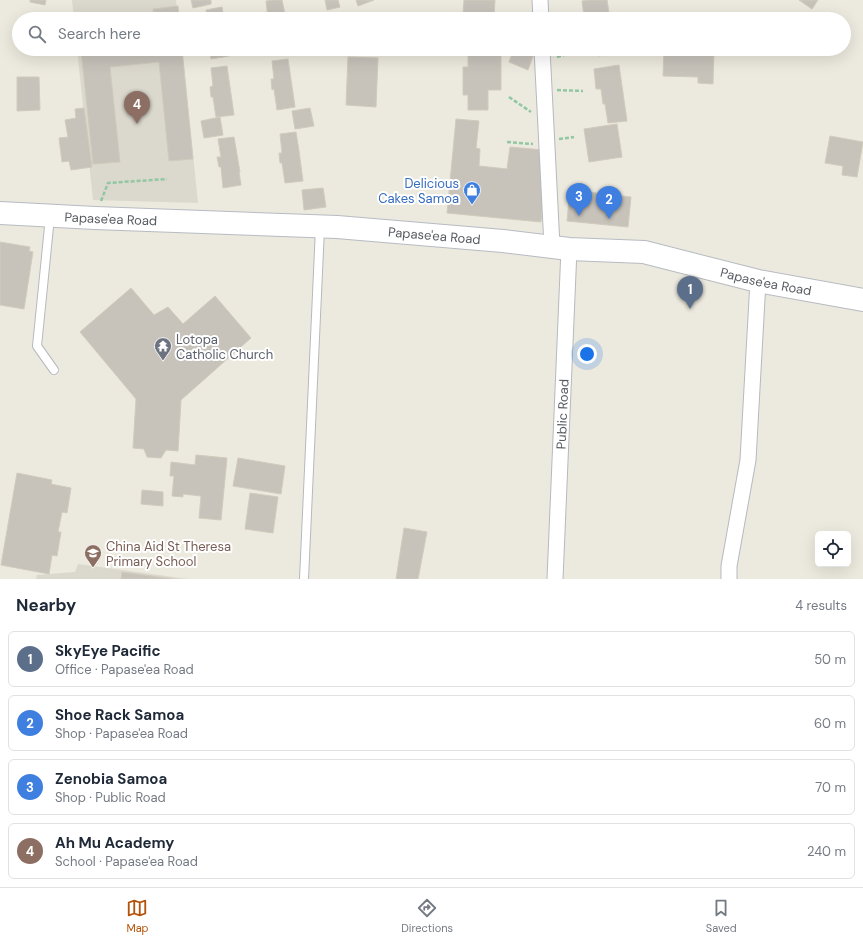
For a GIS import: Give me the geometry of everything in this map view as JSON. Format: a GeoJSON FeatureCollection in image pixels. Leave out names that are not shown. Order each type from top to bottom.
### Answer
{"type":"FeatureCollection","features":[{"type":"Feature","properties":{"kind":"main road","name":"Papase'ea Road"},"geometry":{"type":"LineString","coordinates":[[0,213],[320,226],[560,248],[644,252],[758,281],[863,300]]}},
{"type":"Feature","properties":{"kind":"street"},"geometry":{"type":"LineString","coordinates":[[540,0],[541,12]]}},
{"type":"Feature","properties":{"kind":"street","name":"Public Road"},"geometry":{"type":"LineString","coordinates":[[543,56],[547,144],[560,248],[556,579]]}},
{"type":"Feature","properties":{"kind":"street"},"geometry":{"type":"LineString","coordinates":[[729,579],[729,566],[748,460],[758,281]]}},
{"type":"Feature","properties":{"kind":"lane"},"geometry":{"type":"LineString","coordinates":[[51,216],[37,346],[54,370]]}},
{"type":"Feature","properties":{"kind":"lane"},"geometry":{"type":"LineString","coordinates":[[304,579],[320,226]]}},
{"type":"Feature","properties":{"kind":"path"},"geometry":{"type":"LineString","coordinates":[[544,90],[583,91]]}},
{"type":"Feature","properties":{"kind":"path"},"geometry":{"type":"LineString","coordinates":[[509,97],[546,122]]}},
{"type":"Feature","properties":{"kind":"path"},"geometry":{"type":"LineString","coordinates":[[507,142],[547,144]]}},
{"type":"Feature","properties":{"kind":"path"},"geometry":{"type":"LineString","coordinates":[[95,218],[108,183],[167,179]]}},
{"type":"Feature","properties":{"kind":"shaded area"},"geometry":{"type":"Polygon","coordinates":[[[72,0],[176,0],[177,12],[73,12],[72,0]]]}},
{"type":"Feature","properties":{"kind":"shaded area"},"geometry":{"type":"Polygon","coordinates":[[[78,56],[183,56],[198,203],[93,200],[78,56]]]}},
{"type":"Feature","properties":{"kind":"shaded area","name":"China Aid St Theresa Primary School"},"geometry":{"type":"Polygon","coordinates":[[[78,564],[188,579],[36,579],[37,575],[75,572],[78,564]]]}},
{"type":"Feature","properties":{"kind":"building"},"geometry":{"type":"Polygon","coordinates":[[[30,0],[46,0],[45,5],[30,2],[30,0]]]}},
{"type":"Feature","properties":{"kind":"building"},"geometry":{"type":"Polygon","coordinates":[[[191,0],[211,0],[211,4],[193,8],[191,0]]]}},
{"type":"Feature","properties":{"kind":"building"},"geometry":{"type":"Polygon","coordinates":[[[282,0],[285,12],[267,12],[266,1],[282,0]]]}},
{"type":"Feature","properties":{"kind":"building"},"geometry":{"type":"Polygon","coordinates":[[[325,0],[338,0],[340,7],[327,10],[325,0]]]}},
{"type":"Feature","properties":{"kind":"building"},"geometry":{"type":"Polygon","coordinates":[[[356,0],[374,0],[358,6],[356,0]]]}},
{"type":"Feature","properties":{"kind":"building"},"geometry":{"type":"Polygon","coordinates":[[[464,0],[495,0],[494,12],[463,12],[464,0]]]}},
{"type":"Feature","properties":{"kind":"building"},"geometry":{"type":"Polygon","coordinates":[[[607,0],[609,12],[583,12],[582,1],[607,0]]]}},
{"type":"Feature","properties":{"kind":"building"},"geometry":{"type":"Polygon","coordinates":[[[799,0],[818,0],[812,9],[799,0]]]}},
{"type":"Feature","properties":{"kind":"building"},"geometry":{"type":"Polygon","coordinates":[[[178,6],[178,12],[153,12],[153,9],[178,6]]]}},
{"type":"Feature","properties":{"kind":"building"},"geometry":{"type":"Polygon","coordinates":[[[222,7],[223,12],[206,12],[206,10],[222,7]]]}},
{"type":"Feature","properties":{"kind":"building"},"geometry":{"type":"Polygon","coordinates":[[[82,56],[183,56],[193,159],[169,161],[159,62],[110,67],[120,162],[93,164],[82,56]]]}},
{"type":"Feature","properties":{"kind":"building"},"geometry":{"type":"Polygon","coordinates":[[[211,56],[229,56],[211,59],[211,56]]]}},
{"type":"Feature","properties":{"kind":"building"},"geometry":{"type":"Polygon","coordinates":[[[468,56],[501,56],[501,90],[488,90],[488,110],[468,110],[468,95],[463,95],[463,67],[468,67],[468,56]]]}},
{"type":"Feature","properties":{"kind":"building"},"geometry":{"type":"Polygon","coordinates":[[[511,56],[533,56],[528,70],[509,62],[511,56]]]}},
{"type":"Feature","properties":{"kind":"building"},"geometry":{"type":"Polygon","coordinates":[[[664,56],[714,56],[713,84],[698,83],[698,77],[663,76],[664,56]]]}},
{"type":"Feature","properties":{"kind":"building"},"geometry":{"type":"Polygon","coordinates":[[[348,57],[378,58],[376,107],[346,105],[348,57]]]}},
{"type":"Feature","properties":{"kind":"building"},"geometry":{"type":"Polygon","coordinates":[[[288,59],[295,107],[277,110],[274,89],[272,90],[271,79],[274,79],[272,61],[288,59]]]}},
{"type":"Feature","properties":{"kind":"building"},"geometry":{"type":"Polygon","coordinates":[[[619,65],[627,121],[608,123],[601,89],[596,89],[594,69],[619,65]]]}},
{"type":"Feature","properties":{"kind":"building"},"geometry":{"type":"Polygon","coordinates":[[[227,66],[234,115],[216,117],[213,97],[211,97],[210,87],[213,86],[211,68],[227,66]]]}},
{"type":"Feature","properties":{"kind":"building"},"geometry":{"type":"Polygon","coordinates":[[[17,77],[39,77],[40,110],[17,111],[17,77]]]}},
{"type":"Feature","properties":{"kind":"building"},"geometry":{"type":"Polygon","coordinates":[[[84,108],[92,167],[71,170],[69,161],[62,162],[59,138],[68,137],[65,120],[76,118],[75,109],[84,108]]]}},
{"type":"Feature","properties":{"kind":"building"},"geometry":{"type":"Polygon","coordinates":[[[310,108],[314,126],[295,129],[292,111],[310,108]]]}},
{"type":"Feature","properties":{"kind":"building"},"geometry":{"type":"Polygon","coordinates":[[[220,117],[223,135],[204,138],[201,121],[220,117]]]}},
{"type":"Feature","properties":{"kind":"building"},"geometry":{"type":"Polygon","coordinates":[[[456,119],[479,121],[476,148],[480,149],[479,166],[507,169],[510,147],[543,150],[541,178],[545,179],[541,222],[447,213],[456,119]]]}},
{"type":"Feature","properties":{"kind":"building"},"geometry":{"type":"Polygon","coordinates":[[[617,124],[622,157],[589,162],[584,129],[617,124]]]}},
{"type":"Feature","properties":{"kind":"building"},"geometry":{"type":"Polygon","coordinates":[[[296,132],[303,181],[285,183],[282,163],[280,163],[279,153],[282,153],[280,134],[296,132]]]}},
{"type":"Feature","properties":{"kind":"building"},"geometry":{"type":"Polygon","coordinates":[[[830,136],[863,142],[857,177],[842,175],[843,166],[825,163],[830,136]]]}},
{"type":"Feature","properties":{"kind":"building"},"geometry":{"type":"Polygon","coordinates":[[[234,137],[241,185],[223,188],[221,167],[219,167],[217,157],[221,157],[218,139],[234,137]]]}},
{"type":"Feature","properties":{"kind":"building"},"geometry":{"type":"Polygon","coordinates":[[[323,188],[326,207],[304,210],[302,190],[323,188]]]}},
{"type":"Feature","properties":{"kind":"building"},"geometry":{"type":"Polygon","coordinates":[[[570,190],[631,197],[628,227],[567,221],[570,190]]]}},
{"type":"Feature","properties":{"kind":"building"},"geometry":{"type":"Polygon","coordinates":[[[0,242],[30,247],[29,251],[33,252],[24,309],[0,305],[0,242]]]}},
{"type":"Feature","properties":{"kind":"building"},"geometry":{"type":"Polygon","coordinates":[[[131,288],[154,315],[168,307],[183,324],[215,296],[251,338],[181,400],[178,451],[166,450],[161,458],[147,457],[144,449],[133,448],[136,399],[80,332],[131,288]]]}},
{"type":"Feature","properties":{"kind":"building"},"geometry":{"type":"Polygon","coordinates":[[[196,455],[227,458],[221,520],[199,518],[201,496],[183,494],[183,497],[172,496],[174,476],[170,476],[171,462],[195,465],[196,455]]]}},
{"type":"Feature","properties":{"kind":"building"},"geometry":{"type":"Polygon","coordinates":[[[238,458],[285,466],[281,494],[233,486],[238,458]]]}},
{"type":"Feature","properties":{"kind":"building"},"geometry":{"type":"Polygon","coordinates":[[[17,473],[52,480],[51,484],[71,488],[67,513],[62,512],[58,532],[61,532],[57,556],[52,555],[49,574],[1,565],[17,473]]]}},
{"type":"Feature","properties":{"kind":"building"},"geometry":{"type":"Polygon","coordinates":[[[142,490],[163,492],[163,506],[141,504],[142,490]]]}},
{"type":"Feature","properties":{"kind":"building"},"geometry":{"type":"Polygon","coordinates":[[[250,493],[278,497],[273,533],[245,529],[250,493]]]}},
{"type":"Feature","properties":{"kind":"building"},"geometry":{"type":"Polygon","coordinates":[[[404,528],[427,532],[418,579],[396,579],[404,528]]]}},
{"type":"Feature","properties":{"kind":"building"},"geometry":{"type":"Polygon","coordinates":[[[122,572],[173,579],[121,579],[122,572]]]}},
{"type":"Feature","properties":{"kind":"place","name":"Ah Mu Academy"},"geometry":{"type":"Point","coordinates":[137,124]}},
{"type":"Feature","properties":{"kind":"place","name":"Delicious Cakes Samoa"},"geometry":{"type":"Point","coordinates":[472,205]}},
{"type":"Feature","properties":{"kind":"place","name":"Zenobia Samoa"},"geometry":{"type":"Point","coordinates":[579,216]}},
{"type":"Feature","properties":{"kind":"place","name":"Shoe Rack Samoa"},"geometry":{"type":"Point","coordinates":[609,219]}},
{"type":"Feature","properties":{"kind":"place","name":"SkyEye Pacific"},"geometry":{"type":"Point","coordinates":[690,309]}},
{"type":"Feature","properties":{"kind":"place","name":"Lotopa Catholic Church"},"geometry":{"type":"Point","coordinates":[163,361]}},
{"type":"Feature","properties":{"kind":"place","name":"China Aid St Theresa Primary School"},"geometry":{"type":"Point","coordinates":[93,568]}}]}
